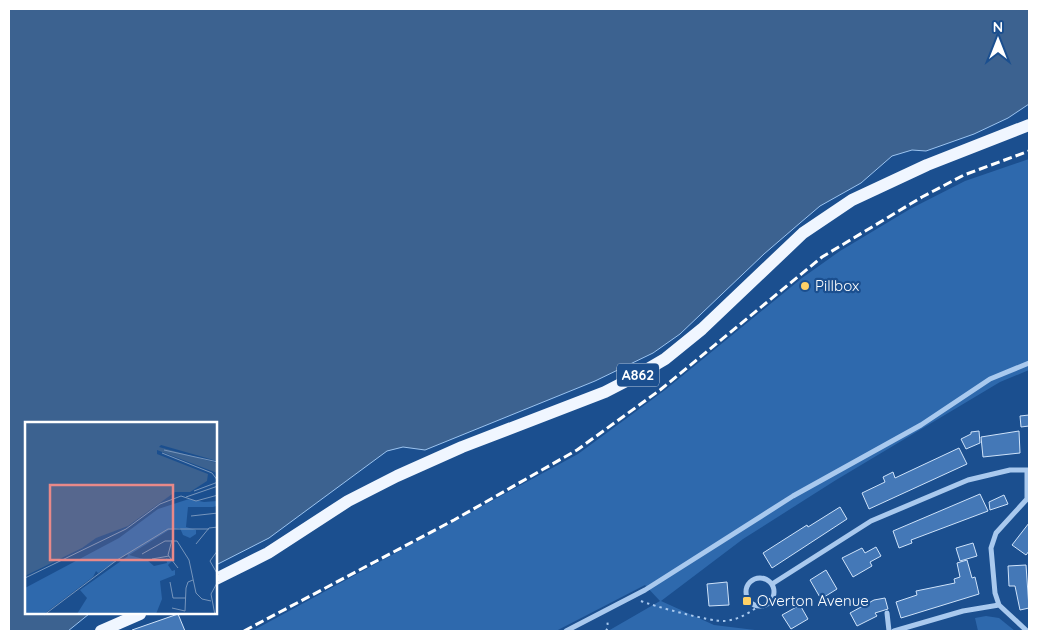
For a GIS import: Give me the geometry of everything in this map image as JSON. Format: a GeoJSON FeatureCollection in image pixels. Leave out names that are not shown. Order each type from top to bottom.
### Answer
{"type":"FeatureCollection","features":[{"type":"Feature","properties":{"kind":"main road","name":"A862"},"geometry":{"type":"LineString","coordinates":[[218,578],[268,552],[348,501],[397,476],[462,446],[605,392],[636,376],[665,359],[702,329],[803,233],[852,200],[927,165],[1029,125]]}},
{"type":"Feature","properties":{"kind":"main road"},"geometry":{"type":"LineString","coordinates":[[101,631],[138,615]]}},
{"type":"Feature","properties":{"kind":"street"},"geometry":{"type":"LineString","coordinates":[[566,631],[632,597],[793,496],[921,426],[990,379],[1029,363]]}},
{"type":"Feature","properties":{"kind":"street"},"geometry":{"type":"LineString","coordinates":[[772,584],[871,521],[968,480],[1010,470],[1028,470],[1027,498],[992,540],[992,570],[995,593],[999,605],[1027,631]]}},
{"type":"Feature","properties":{"kind":"street"},"geometry":{"type":"LineString","coordinates":[[760,578],[772,584],[774,593],[771,601],[759,606],[748,598],[748,585],[760,578]]}},
{"type":"Feature","properties":{"kind":"street"},"geometry":{"type":"LineString","coordinates":[[894,631],[963,611],[999,605]]}},
{"type":"Feature","properties":{"kind":"street"},"geometry":{"type":"LineString","coordinates":[[887,613],[889,631]]}},
{"type":"Feature","properties":{"kind":"path"},"geometry":{"type":"LineString","coordinates":[[632,597],[652,606],[722,622],[744,617],[759,606]]}},
{"type":"Feature","properties":{"kind":"path"},"geometry":{"type":"LineString","coordinates":[[606,610],[608,627],[606,631]]}},
{"type":"Feature","properties":{"kind":"shaded area"},"geometry":{"type":"Polygon","coordinates":[[[9,9],[1029,9],[1029,104],[1008,118],[974,134],[926,151],[912,150],[892,156],[861,183],[820,206],[764,254],[680,334],[653,353],[595,381],[425,450],[403,447],[387,451],[269,538],[218,564],[218,422],[25,422],[25,615],[88,615],[68,631],[9,631],[9,9]]]}},
{"type":"Feature","properties":{"kind":"shaded area"},"geometry":{"type":"Polygon","coordinates":[[[1029,159],[1029,370],[1000,382],[836,480],[743,539],[661,601],[714,625],[763,631],[608,631],[660,601],[645,585],[556,631],[252,631],[578,454],[665,390],[802,278],[840,251],[910,209],[965,181],[1029,159]]]}},
{"type":"Feature","properties":{"kind":"shaded area"},"geometry":{"type":"Polygon","coordinates":[[[986,616],[999,618],[1015,631],[978,631],[975,618],[986,616]]]}},
{"type":"Feature","properties":{"kind":"building"},"geometry":{"type":"Polygon","coordinates":[[[1029,415],[1029,426],[1021,427],[1020,416],[1029,415]]]}},
{"type":"Feature","properties":{"kind":"building"},"geometry":{"type":"Polygon","coordinates":[[[979,431],[980,443],[966,449],[961,439],[971,434],[971,432],[979,431]]]}},
{"type":"Feature","properties":{"kind":"building"},"geometry":{"type":"Polygon","coordinates":[[[1019,431],[1020,453],[983,457],[981,437],[1019,431]]]}},
{"type":"Feature","properties":{"kind":"building"},"geometry":{"type":"Polygon","coordinates":[[[959,448],[967,464],[869,509],[862,493],[885,482],[883,477],[893,472],[895,478],[959,448]]]}},
{"type":"Feature","properties":{"kind":"building"},"geometry":{"type":"Polygon","coordinates":[[[980,494],[988,511],[911,540],[912,543],[899,548],[893,531],[980,494]]]}},
{"type":"Feature","properties":{"kind":"building"},"geometry":{"type":"Polygon","coordinates":[[[1004,495],[1008,504],[990,510],[989,502],[1004,495]]]}},
{"type":"Feature","properties":{"kind":"building"},"geometry":{"type":"Polygon","coordinates":[[[840,507],[847,519],[772,568],[763,553],[840,507]]]}},
{"type":"Feature","properties":{"kind":"building"},"geometry":{"type":"Polygon","coordinates":[[[1029,523],[1029,551],[1026,555],[1012,545],[1029,523]]]}},
{"type":"Feature","properties":{"kind":"building"},"geometry":{"type":"Polygon","coordinates":[[[973,543],[977,556],[960,561],[956,548],[973,543]]]}},
{"type":"Feature","properties":{"kind":"building"},"geometry":{"type":"Polygon","coordinates":[[[876,547],[881,556],[870,562],[872,566],[853,577],[842,558],[862,548],[865,553],[876,547]]]}},
{"type":"Feature","properties":{"kind":"building"},"geometry":{"type":"Polygon","coordinates":[[[967,560],[972,578],[975,577],[979,594],[901,618],[896,602],[917,595],[916,591],[955,583],[954,579],[960,577],[957,563],[967,560]]]}},
{"type":"Feature","properties":{"kind":"building"},"geometry":{"type":"Polygon","coordinates":[[[1026,565],[1029,608],[1020,610],[1015,586],[1009,586],[1008,566],[1026,565]]]}},
{"type":"Feature","properties":{"kind":"building"},"geometry":{"type":"Polygon","coordinates":[[[826,570],[837,589],[821,599],[810,580],[826,570]]]}},
{"type":"Feature","properties":{"kind":"building"},"geometry":{"type":"Polygon","coordinates":[[[727,582],[729,605],[709,606],[707,584],[727,582]]]}},
{"type":"Feature","properties":{"kind":"building"},"geometry":{"type":"Polygon","coordinates":[[[885,598],[888,609],[875,613],[877,616],[857,626],[850,613],[874,600],[885,598]]]}},
{"type":"Feature","properties":{"kind":"building"},"geometry":{"type":"Polygon","coordinates":[[[800,605],[808,619],[791,629],[782,615],[800,605]]]}},
{"type":"Feature","properties":{"kind":"building"},"geometry":{"type":"Polygon","coordinates":[[[178,615],[185,631],[132,631],[178,615]]]}},
{"type":"Feature","properties":{"kind":"railway"},"geometry":{"type":"LineString","coordinates":[[244,631],[454,520],[577,450],[660,390],[822,257],[922,197],[964,175],[1029,151]]}},
{"type":"Feature","properties":{"kind":"place","name":"Pillbox"},"geometry":{"type":"Point","coordinates":[805,286]}},
{"type":"Feature","properties":{"kind":"place","name":"Overton Avenue"},"geometry":{"type":"Point","coordinates":[747,601]}}]}
